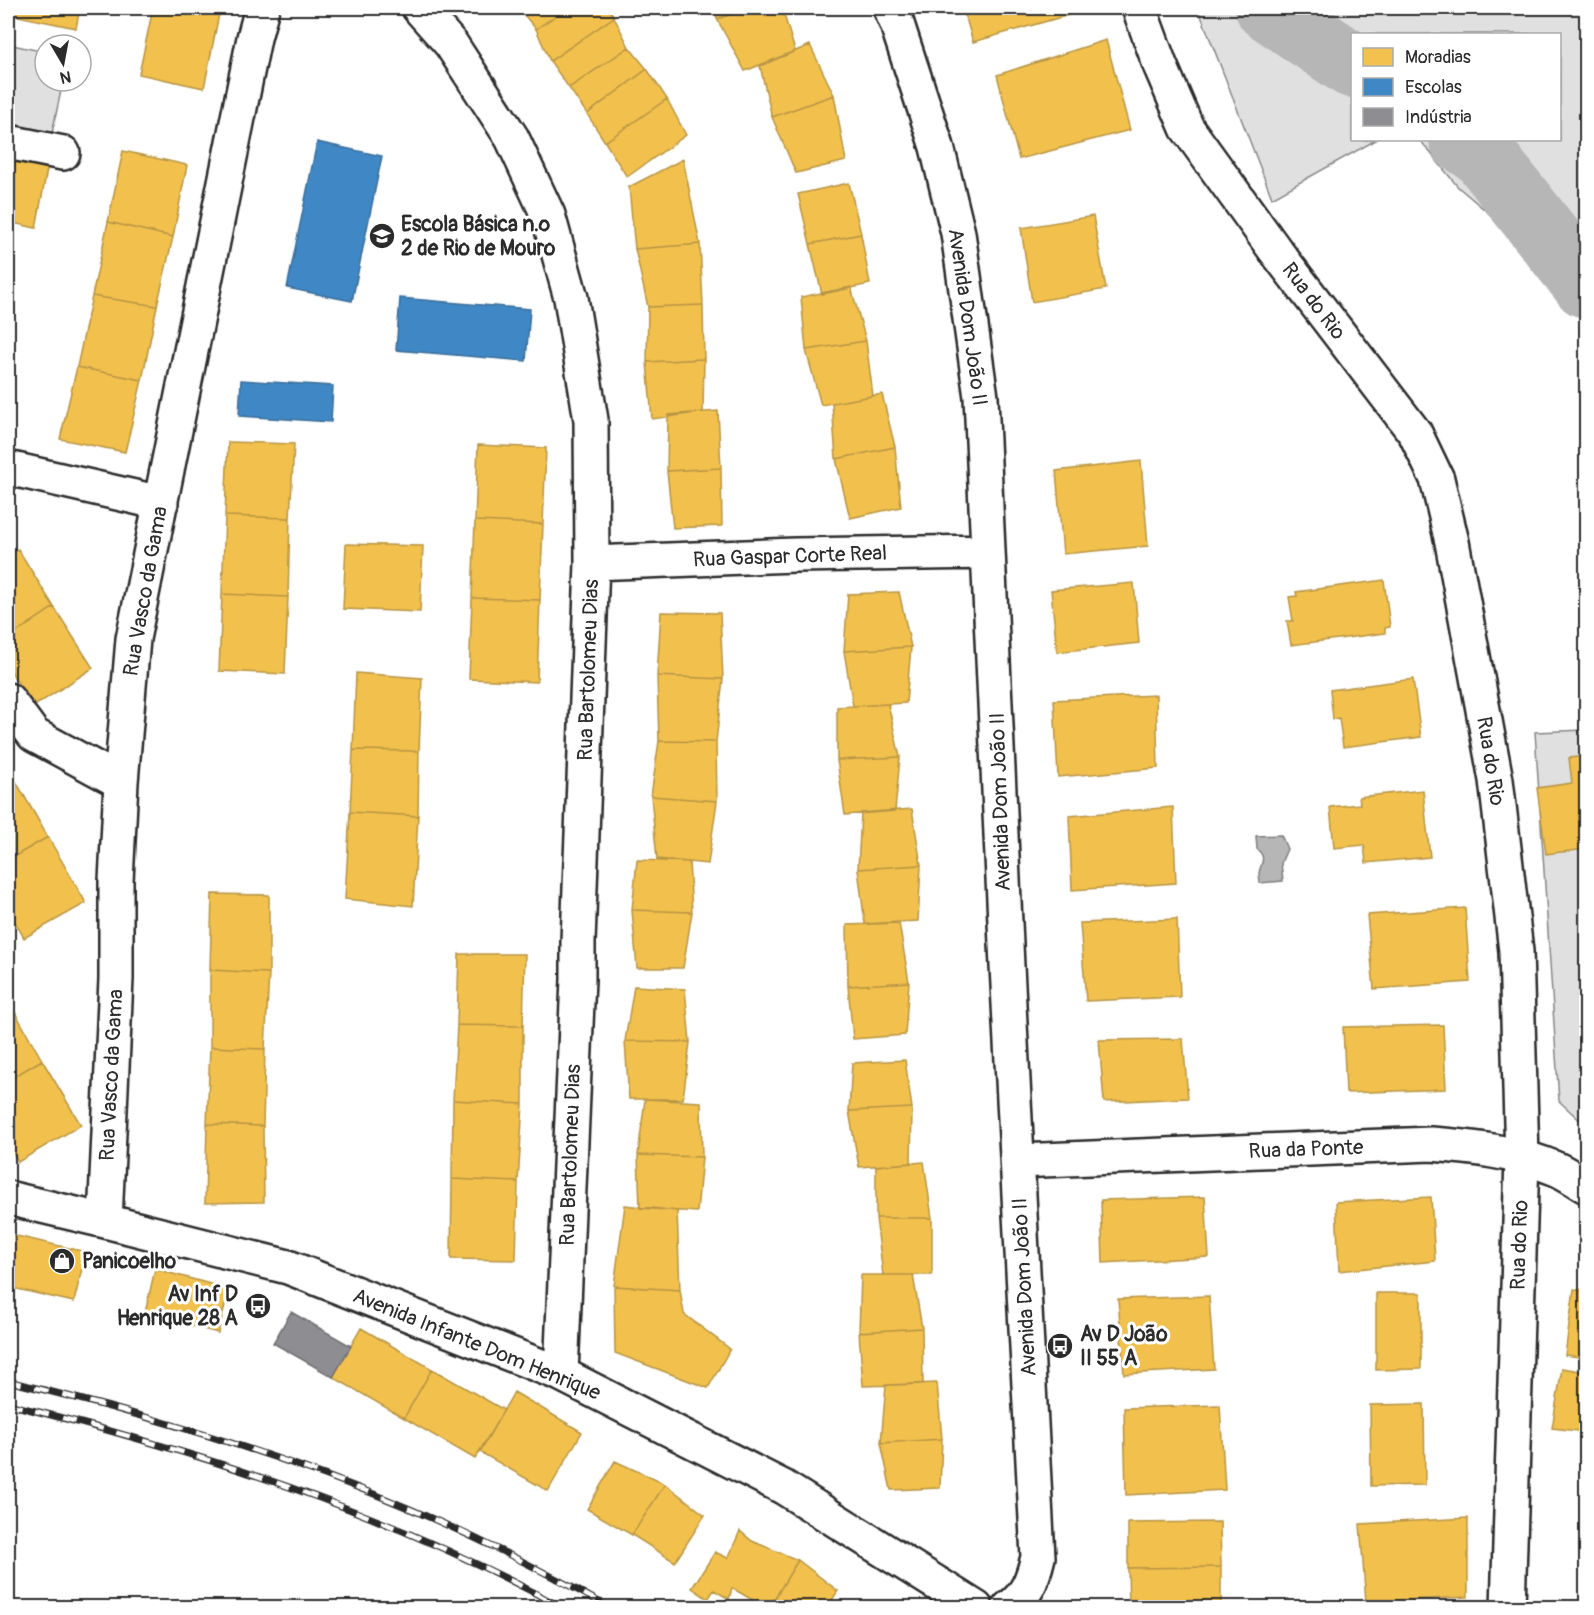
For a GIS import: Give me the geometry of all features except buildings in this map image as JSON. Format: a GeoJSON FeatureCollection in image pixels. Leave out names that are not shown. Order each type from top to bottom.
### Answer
{"type":"FeatureCollection","features":[{"type":"Feature","properties":{"kind":"street","name":"Rua Vasco da Gama"},"geometry":{"type":"LineString","coordinates":[[105,1221],[116,979],[116,881],[121,782],[133,639],[251,49],[262,8]]}},
{"type":"Feature","properties":{"kind":"street","name":"Rua Bartolomeu Dias"},"geometry":{"type":"LineString","coordinates":[[419,8],[451,44],[512,138],[548,215],[571,298],[591,420],[592,563],[578,979],[561,1374]]}},
{"type":"Feature","properties":{"kind":"street","name":"Avenida Dom João II"},"geometry":{"type":"LineString","coordinates":[[890,8],[937,147],[958,233],[981,397],[1038,1557],[1033,1578],[1015,1606]]}},
{"type":"Feature","properties":{"kind":"street","name":"Rua do Rio"},"geometry":{"type":"LineString","coordinates":[[1139,8],[1187,128],[1275,250],[1414,433],[1437,479],[1452,542],[1496,780],[1516,951],[1522,1158],[1508,1608]]}},
{"type":"Feature","properties":{"kind":"street"},"geometry":{"type":"LineString","coordinates":[[8,142],[63,153]]}},
{"type":"Feature","properties":{"kind":"street"},"geometry":{"type":"LineString","coordinates":[[8,468],[161,503]]}},
{"type":"Feature","properties":{"kind":"street","name":"Rua Gaspar Corte Real"},"geometry":{"type":"LineString","coordinates":[[592,563],[795,555],[988,552]]}},
{"type":"Feature","properties":{"kind":"street"},"geometry":{"type":"LineString","coordinates":[[8,700],[34,735],[121,782]]}},
{"type":"Feature","properties":{"kind":"street","name":"Rua da Ponte"},"geometry":{"type":"LineString","coordinates":[[1018,1161],[1431,1144],[1466,1146],[1522,1158],[1555,1168],[1587,1186]]}},
{"type":"Feature","properties":{"kind":"street","name":"Avenida Infante Dom Henrique"},"geometry":{"type":"LineString","coordinates":[[8,1198],[288,1267],[561,1374],[783,1487],[976,1608]]}},
{"type":"Feature","properties":{"kind":"shaded area"},"geometry":{"type":"Polygon","coordinates":[[[1198,8],[1586,8],[1586,325],[1572,284],[1458,187],[1421,141],[1561,141],[1561,33],[1351,33],[1351,141],[1374,141],[1272,198],[1198,8]]]}},
{"type":"Feature","properties":{"kind":"shaded area"},"geometry":{"type":"Polygon","coordinates":[[[8,44],[33,49],[33,93],[60,93],[51,138],[8,129],[8,44]]]}},
{"type":"Feature","properties":{"kind":"shaded area"},"geometry":{"type":"Polygon","coordinates":[[[1586,730],[1586,1126],[1559,1101],[1535,732],[1586,730]]]}},
{"type":"Feature","properties":{"kind":"shaded area"},"geometry":{"type":"Polygon","coordinates":[[[1281,835],[1287,849],[1281,863],[1283,881],[1260,883],[1259,873],[1263,858],[1257,849],[1256,836],[1281,835]]]}},
{"type":"Feature","properties":{"kind":"waterway"},"geometry":{"type":"LineString","coordinates":[[1268,8],[1351,64]]}},
{"type":"Feature","properties":{"kind":"waterway"},"geometry":{"type":"LineString","coordinates":[[1464,141],[1482,153],[1586,285]]}},
{"type":"Feature","properties":{"kind":"railway"},"geometry":{"type":"LineString","coordinates":[[8,1381],[181,1427],[309,1469],[417,1512],[482,1542],[610,1608]]}},
{"type":"Feature","properties":{"kind":"railway"},"geometry":{"type":"LineString","coordinates":[[8,1404],[151,1443],[292,1488],[429,1542],[563,1608]]}},
{"type":"Feature","properties":{"kind":"place","name":"Escola Básica n.º 2 de Rio de Mouro"},"geometry":{"type":"Point","coordinates":[382,236]}},
{"type":"Feature","properties":{"kind":"place","name":"Panicoelho"},"geometry":{"type":"Point","coordinates":[62,1261]}},
{"type":"Feature","properties":{"kind":"place","name":"Av Inf D Henrique 28 A"},"geometry":{"type":"Point","coordinates":[258,1306]}},
{"type":"Feature","properties":{"kind":"place","name":"Av D João II 55 A"},"geometry":{"type":"Point","coordinates":[1060,1346]}}]}
